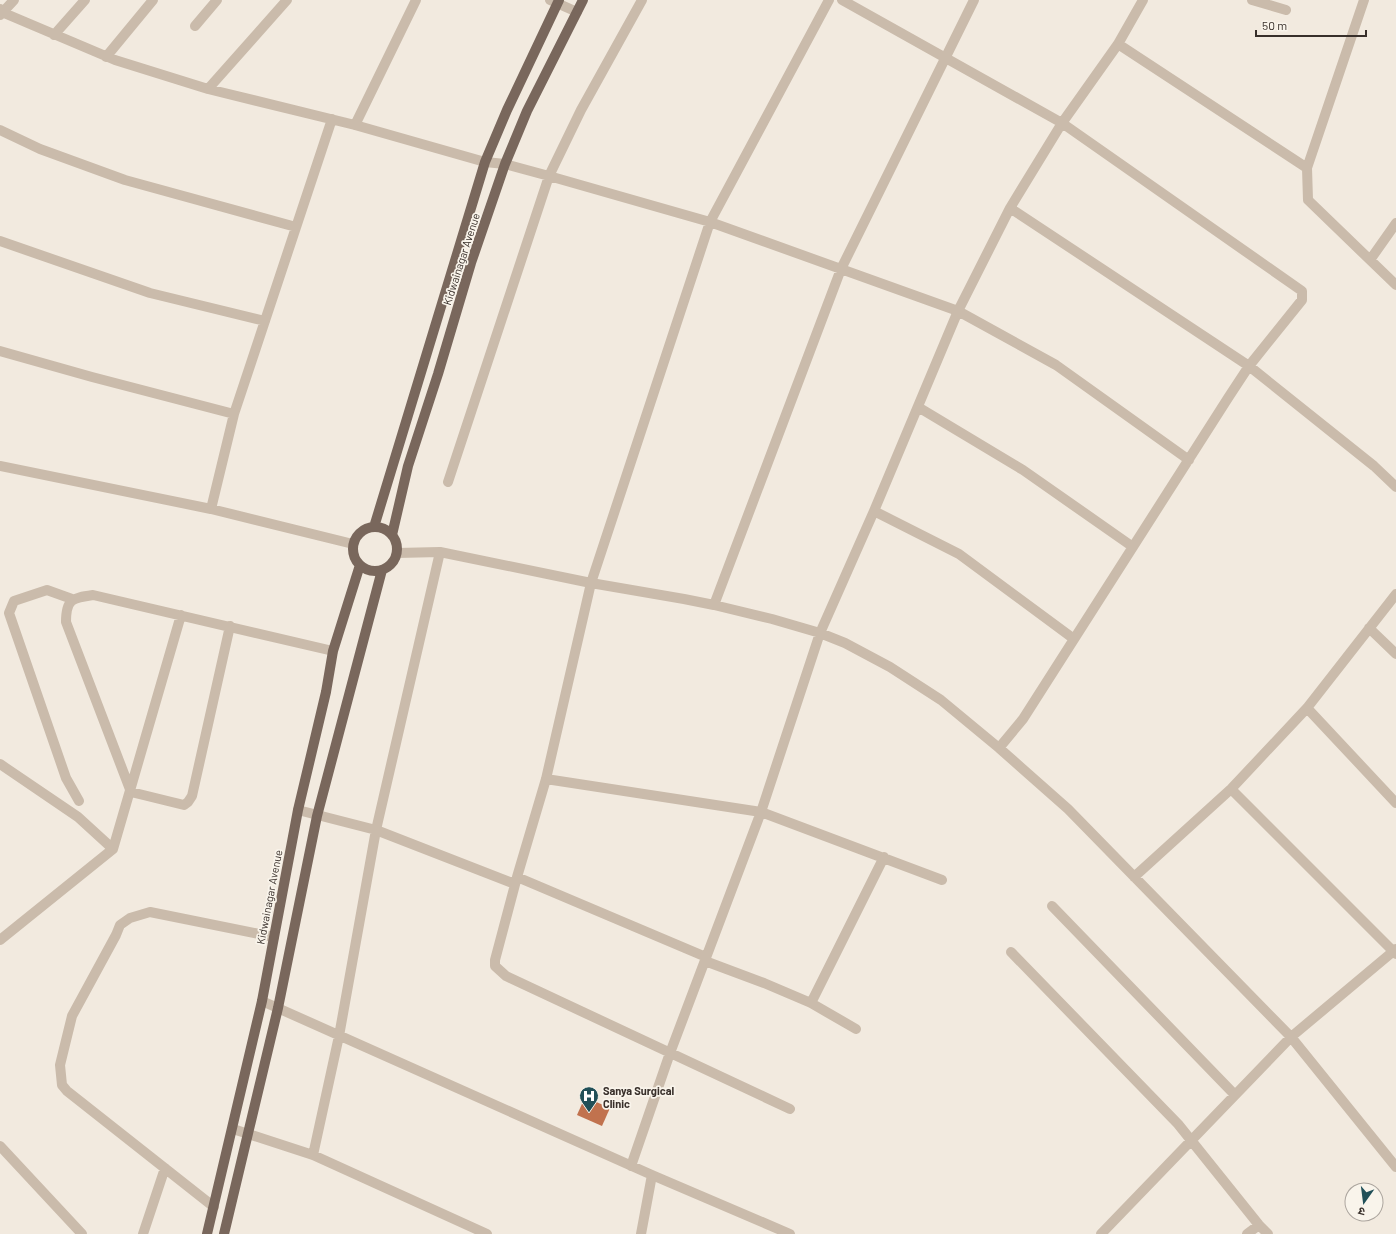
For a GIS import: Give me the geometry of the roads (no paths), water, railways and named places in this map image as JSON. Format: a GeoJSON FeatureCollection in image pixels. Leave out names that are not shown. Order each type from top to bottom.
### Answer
{"type":"FeatureCollection","features":[{"type":"Feature","properties":{"kind":"main road","name":"Kidwainagar Avenue"},"geometry":{"type":"LineString","coordinates":[[392,536],[408,466],[438,374],[471,263],[505,164],[527,111],[583,0]]}},
{"type":"Feature","properties":{"kind":"main road","name":"Kidwainagar Avenue"},"geometry":{"type":"LineString","coordinates":[[374,527],[484,162],[556,1]]}},
{"type":"Feature","properties":{"kind":"main road"},"geometry":{"type":"LineString","coordinates":[[374,527],[387,531],[392,536],[397,547],[392,563],[382,570],[370,570],[360,565],[354,555],[353,544],[355,539],[362,531],[374,527]]}},
{"type":"Feature","properties":{"kind":"main road","name":"Kidwainagar Avenue"},"geometry":{"type":"LineString","coordinates":[[208,1234],[262,1001],[298,810],[326,692],[333,650],[360,565]]}},
{"type":"Feature","properties":{"kind":"main road"},"geometry":{"type":"LineString","coordinates":[[224,1234],[278,1008],[317,816],[382,570]]}},
{"type":"Feature","properties":{"kind":"street"},"geometry":{"type":"LineString","coordinates":[[14,0],[1,12],[106,57],[208,89],[355,125],[484,162],[505,164],[710,222],[958,311],[1056,365],[1189,460]]}},
{"type":"Feature","properties":{"kind":"street"},"geometry":{"type":"LineString","coordinates":[[54,35],[85,0]]}},
{"type":"Feature","properties":{"kind":"street"},"geometry":{"type":"LineString","coordinates":[[106,57],[153,0]]}},
{"type":"Feature","properties":{"kind":"street"},"geometry":{"type":"LineString","coordinates":[[195,26],[217,0]]}},
{"type":"Feature","properties":{"kind":"street"},"geometry":{"type":"LineString","coordinates":[[208,89],[287,0]]}},
{"type":"Feature","properties":{"kind":"street"},"geometry":{"type":"LineString","coordinates":[[355,125],[416,0]]}},
{"type":"Feature","properties":{"kind":"street"},"geometry":{"type":"LineString","coordinates":[[448,482],[549,176],[581,110],[642,0]]}},
{"type":"Feature","properties":{"kind":"street"},"geometry":{"type":"LineString","coordinates":[[790,1109],[506,976],[496,966],[494,960],[546,779],[591,583],[710,222],[830,0]]}},
{"type":"Feature","properties":{"kind":"street"},"geometry":{"type":"LineString","coordinates":[[842,0],[1062,123],[1302,292],[1302,300],[1249,366],[1024,719],[999,748]]}},
{"type":"Feature","properties":{"kind":"street"},"geometry":{"type":"LineString","coordinates":[[714,605],[841,269],[974,0]]}},
{"type":"Feature","properties":{"kind":"street"},"geometry":{"type":"LineString","coordinates":[[631,1166],[670,1053],[761,812],[820,633],[874,511],[958,311],[1010,208],[1062,123],[1118,44],[1143,0]]}},
{"type":"Feature","properties":{"kind":"street"},"geometry":{"type":"LineString","coordinates":[[1252,0],[1286,10]]}},
{"type":"Feature","properties":{"kind":"street"},"geometry":{"type":"LineString","coordinates":[[1364,0],[1307,168],[1308,200],[1396,285]]}},
{"type":"Feature","properties":{"kind":"street"},"geometry":{"type":"LineString","coordinates":[[556,1],[577,12]]}},
{"type":"Feature","properties":{"kind":"street"},"geometry":{"type":"LineString","coordinates":[[1118,44],[1307,168]]}},
{"type":"Feature","properties":{"kind":"street"},"geometry":{"type":"LineString","coordinates":[[211,509],[234,414],[332,119]]}},
{"type":"Feature","properties":{"kind":"street"},"geometry":{"type":"LineString","coordinates":[[0,130],[40,149],[125,180],[296,227]]}},
{"type":"Feature","properties":{"kind":"street"},"geometry":{"type":"LineString","coordinates":[[1010,208],[1249,366],[1374,466],[1396,488]]}},
{"type":"Feature","properties":{"kind":"street"},"geometry":{"type":"LineString","coordinates":[[1370,260],[1396,222]]}},
{"type":"Feature","properties":{"kind":"street"},"geometry":{"type":"LineString","coordinates":[[0,241],[150,293],[265,321]]}},
{"type":"Feature","properties":{"kind":"street"},"geometry":{"type":"LineString","coordinates":[[0,351],[234,414]]}},
{"type":"Feature","properties":{"kind":"street"},"geometry":{"type":"LineString","coordinates":[[918,407],[1023,470],[1133,547]]}},
{"type":"Feature","properties":{"kind":"street"},"geometry":{"type":"LineString","coordinates":[[0,466],[211,509],[353,544]]}},
{"type":"Feature","properties":{"kind":"street"},"geometry":{"type":"LineString","coordinates":[[874,511],[959,554],[1074,639]]}},
{"type":"Feature","properties":{"kind":"street"},"geometry":{"type":"LineString","coordinates":[[313,1155],[339,1036],[376,830],[440,552]]}},
{"type":"Feature","properties":{"kind":"street"},"geometry":{"type":"LineString","coordinates":[[396,553],[440,552],[591,583],[714,605],[772,619],[820,633],[845,643],[890,667],[941,700],[999,748],[1068,809],[1291,1037],[1396,1167]]}},
{"type":"Feature","properties":{"kind":"street"},"geometry":{"type":"LineString","coordinates":[[79,801],[66,778],[9,613],[14,601],[47,590],[72,599],[93,595],[333,650]]}},
{"type":"Feature","properties":{"kind":"street"},"geometry":{"type":"LineString","coordinates":[[1134,877],[1231,789],[1307,708],[1396,594]]}},
{"type":"Feature","properties":{"kind":"street"},"geometry":{"type":"LineString","coordinates":[[72,599],[68,606],[66,622],[131,792]]}},
{"type":"Feature","properties":{"kind":"street"},"geometry":{"type":"LineString","coordinates":[[0,940],[113,849],[131,792],[181,615]]}},
{"type":"Feature","properties":{"kind":"street"},"geometry":{"type":"LineString","coordinates":[[131,792],[184,804],[188,802],[192,796],[230,626]]}},
{"type":"Feature","properties":{"kind":"street"},"geometry":{"type":"LineString","coordinates":[[1370,628],[1396,654]]}},
{"type":"Feature","properties":{"kind":"street"},"geometry":{"type":"LineString","coordinates":[[1307,708],[1396,803]]}},
{"type":"Feature","properties":{"kind":"street"},"geometry":{"type":"LineString","coordinates":[[0,764],[78,817],[113,849]]}},
{"type":"Feature","properties":{"kind":"street"},"geometry":{"type":"LineString","coordinates":[[546,779],[761,812],[942,880]]}},
{"type":"Feature","properties":{"kind":"street"},"geometry":{"type":"LineString","coordinates":[[1101,1234],[1291,1037],[1395,951],[1231,789]]}},
{"type":"Feature","properties":{"kind":"street"},"geometry":{"type":"LineString","coordinates":[[298,810],[376,830],[516,880],[811,1003],[856,1030]]}},
{"type":"Feature","properties":{"kind":"street"},"geometry":{"type":"LineString","coordinates":[[811,1003],[884,857]]}},
{"type":"Feature","properties":{"kind":"street"},"geometry":{"type":"LineString","coordinates":[[1052,906],[1235,1095]]}},
{"type":"Feature","properties":{"kind":"street"},"geometry":{"type":"LineString","coordinates":[[214,1207],[67,1091],[62,1085],[60,1065],[72,1016],[120,925],[130,918],[150,912],[274,937]]}},
{"type":"Feature","properties":{"kind":"street"},"geometry":{"type":"LineString","coordinates":[[1011,952],[1178,1124],[1259,1225],[1268,1234]]}},
{"type":"Feature","properties":{"kind":"street"},"geometry":{"type":"LineString","coordinates":[[262,1001],[631,1166],[790,1234]]}},
{"type":"Feature","properties":{"kind":"street"},"geometry":{"type":"LineString","coordinates":[[233,1129],[313,1155],[487,1234]]}},
{"type":"Feature","properties":{"kind":"street"},"geometry":{"type":"LineString","coordinates":[[0,1146],[82,1234]]}},
{"type":"Feature","properties":{"kind":"street"},"geometry":{"type":"LineString","coordinates":[[143,1234],[165,1168]]}},
{"type":"Feature","properties":{"kind":"street"},"geometry":{"type":"LineString","coordinates":[[641,1234],[652,1175]]}},
{"type":"Feature","properties":{"kind":"street"},"geometry":{"type":"LineString","coordinates":[[1247,1234],[1259,1225]]}},
{"type":"Feature","properties":{"kind":"place","name":"Sanya Surgical Clinic"},"geometry":{"type":"Point","coordinates":[589,1113]}}]}
